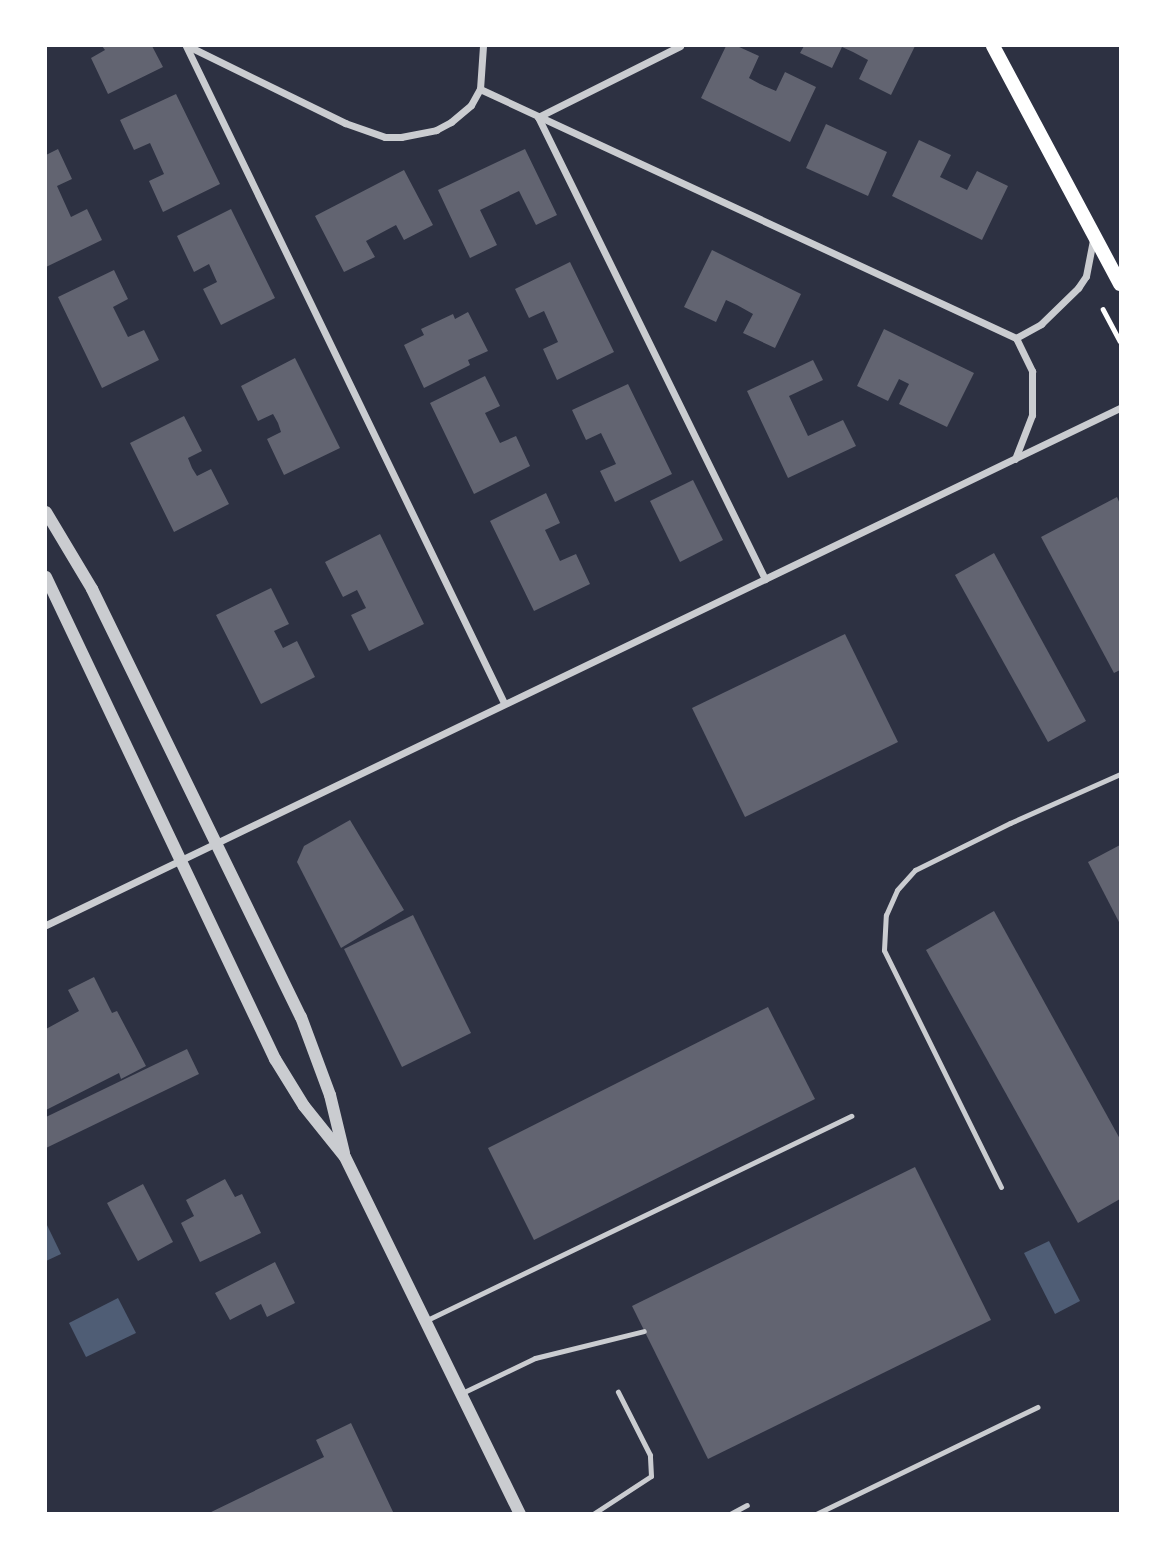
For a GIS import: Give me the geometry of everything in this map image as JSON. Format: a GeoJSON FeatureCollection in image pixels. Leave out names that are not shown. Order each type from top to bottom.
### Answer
{"type":"FeatureCollection","features":[{"type":"Feature","properties":{"kind":"main road"},"geometry":{"type":"LineString","coordinates":[[993,46],[1121,284]]}},
{"type":"Feature","properties":{"kind":"street"},"geometry":{"type":"LineString","coordinates":[[187,46],[345,123],[385,137],[419,135],[436,130],[462,114],[480,89],[483,46]]}},
{"type":"Feature","properties":{"kind":"street"},"geometry":{"type":"LineString","coordinates":[[187,46],[504,703]]}},
{"type":"Feature","properties":{"kind":"street"},"geometry":{"type":"LineString","coordinates":[[538,117],[680,46]]}},
{"type":"Feature","properties":{"kind":"street"},"geometry":{"type":"LineString","coordinates":[[480,89],[1016,338],[1032,371],[1032,415],[1015,459]]}},
{"type":"Feature","properties":{"kind":"street"},"geometry":{"type":"LineString","coordinates":[[538,117],[765,579]]}},
{"type":"Feature","properties":{"kind":"street"},"geometry":{"type":"LineString","coordinates":[[1016,338],[1041,324],[1078,288],[1086,276],[1094,234]]}},
{"type":"Feature","properties":{"kind":"street"},"geometry":{"type":"LineString","coordinates":[[46,925],[1121,408]]}},
{"type":"Feature","properties":{"kind":"street"},"geometry":{"type":"LineString","coordinates":[[46,512],[92,589],[217,842],[317,1055],[345,1157],[520,1514]]}},
{"type":"Feature","properties":{"kind":"street"},"geometry":{"type":"LineString","coordinates":[[46,577],[178,860],[275,1059],[304,1106],[345,1157]]}},
{"type":"Feature","properties":{"kind":"lane"},"geometry":{"type":"LineString","coordinates":[[1001,1187],[884,950],[886,915],[897,890],[915,870],[1010,823],[1121,774]]}},
{"type":"Feature","properties":{"kind":"lane"},"geometry":{"type":"LineString","coordinates":[[427,1320],[851,1116]]}},
{"type":"Feature","properties":{"kind":"lane"},"geometry":{"type":"LineString","coordinates":[[462,1393],[535,1358],[644,1331]]}},
{"type":"Feature","properties":{"kind":"lane"},"geometry":{"type":"LineString","coordinates":[[593,1514],[651,1476],[650,1455],[618,1392]]}},
{"type":"Feature","properties":{"kind":"lane"},"geometry":{"type":"LineString","coordinates":[[816,1514],[1037,1407]]}},
{"type":"Feature","properties":{"kind":"lane"},"geometry":{"type":"LineString","coordinates":[[730,1514],[747,1505]]}},
{"type":"Feature","properties":{"kind":"water"},"geometry":{"type":"Polygon","coordinates":[[[46,1223],[61,1254],[46,1261],[46,1223]]]}},
{"type":"Feature","properties":{"kind":"water"},"geometry":{"type":"Polygon","coordinates":[[[1049,1241],[1080,1301],[1055,1314],[1024,1253],[1049,1241]]]}},
{"type":"Feature","properties":{"kind":"water"},"geometry":{"type":"Polygon","coordinates":[[[118,1298],[136,1333],[86,1357],[69,1323],[118,1298]]]}},
{"type":"Feature","properties":{"kind":"building"},"geometry":{"type":"Polygon","coordinates":[[[102,46],[152,46],[163,67],[108,94],[91,58],[105,50],[102,46]]]}},
{"type":"Feature","properties":{"kind":"building"},"geometry":{"type":"Polygon","coordinates":[[[726,46],[737,46],[759,56],[749,78],[760,84],[776,91],[785,72],[816,87],[790,142],[701,98],[726,46]]]}},
{"type":"Feature","properties":{"kind":"building"},"geometry":{"type":"Polygon","coordinates":[[[804,46],[915,46],[891,95],[859,79],[868,60],[842,47],[832,68],[800,53],[804,46]]]}},
{"type":"Feature","properties":{"kind":"building"},"geometry":{"type":"Polygon","coordinates":[[[176,94],[220,184],[163,212],[149,181],[164,174],[150,143],[134,150],[120,120],[176,94]]]}},
{"type":"Feature","properties":{"kind":"building"},"geometry":{"type":"Polygon","coordinates":[[[826,124],[887,152],[868,196],[806,168],[826,124]]]}},
{"type":"Feature","properties":{"kind":"building"},"geometry":{"type":"Polygon","coordinates":[[[919,140],[951,155],[940,177],[967,190],[977,171],[1008,186],[982,240],[892,196],[919,140]]]}},
{"type":"Feature","properties":{"kind":"building"},"geometry":{"type":"Polygon","coordinates":[[[58,149],[72,179],[57,186],[71,217],[87,209],[102,240],[46,267],[46,155],[58,149]]]}},
{"type":"Feature","properties":{"kind":"building"},"geometry":{"type":"Polygon","coordinates":[[[525,149],[557,215],[536,225],[519,191],[480,210],[497,245],[470,258],[438,190],[525,149]]]}},
{"type":"Feature","properties":{"kind":"building"},"geometry":{"type":"Polygon","coordinates":[[[404,170],[433,225],[404,240],[396,225],[366,241],[375,257],[344,272],[315,216],[404,170]]]}},
{"type":"Feature","properties":{"kind":"building"},"geometry":{"type":"Polygon","coordinates":[[[231,209],[275,298],[221,325],[203,289],[217,282],[209,264],[194,272],[177,236],[231,209]]]}},
{"type":"Feature","properties":{"kind":"building"},"geometry":{"type":"Polygon","coordinates":[[[712,250],[801,294],[775,348],[743,333],[753,314],[726,300],[716,322],[684,307],[712,250]]]}},
{"type":"Feature","properties":{"kind":"building"},"geometry":{"type":"Polygon","coordinates":[[[570,262],[614,352],[557,380],[543,349],[558,342],[544,311],[529,318],[515,289],[570,262]]]}},
{"type":"Feature","properties":{"kind":"building"},"geometry":{"type":"Polygon","coordinates":[[[114,270],[128,299],[113,307],[128,337],[144,330],[159,360],[102,388],[58,297],[114,270]]]}},
{"type":"Feature","properties":{"kind":"building"},"geometry":{"type":"Polygon","coordinates":[[[468,312],[488,351],[468,360],[470,365],[424,388],[404,345],[424,335],[421,329],[453,314],[455,319],[468,312]]]}},
{"type":"Feature","properties":{"kind":"building"},"geometry":{"type":"Polygon","coordinates":[[[884,329],[974,373],[947,427],[899,404],[909,384],[899,379],[888,401],[857,386],[884,329]]]}},
{"type":"Feature","properties":{"kind":"building"},"geometry":{"type":"Polygon","coordinates":[[[295,358],[340,448],[284,475],[267,439],[281,432],[278,423],[273,414],[258,421],[241,386],[295,358]]]}},
{"type":"Feature","properties":{"kind":"building"},"geometry":{"type":"Polygon","coordinates":[[[813,360],[823,380],[789,396],[808,436],[843,420],[856,446],[788,478],[747,391],[813,360]]]}},
{"type":"Feature","properties":{"kind":"building"},"geometry":{"type":"Polygon","coordinates":[[[485,376],[500,406],[485,413],[500,443],[516,436],[530,466],[474,494],[430,403],[485,376]]]}},
{"type":"Feature","properties":{"kind":"building"},"geometry":{"type":"Polygon","coordinates":[[[628,384],[672,474],[615,502],[600,471],[616,464],[601,433],[586,440],[572,410],[628,384]]]}},
{"type":"Feature","properties":{"kind":"building"},"geometry":{"type":"Polygon","coordinates":[[[184,416],[202,451],[188,458],[192,468],[197,476],[211,469],[229,504],[174,532],[130,443],[184,416]]]}},
{"type":"Feature","properties":{"kind":"building"},"geometry":{"type":"Polygon","coordinates":[[[693,480],[723,540],[680,562],[650,501],[693,480]]]}},
{"type":"Feature","properties":{"kind":"building"},"geometry":{"type":"Polygon","coordinates":[[[546,493],[560,523],[545,530],[560,561],[576,554],[590,584],[534,611],[490,521],[546,493]]]}},
{"type":"Feature","properties":{"kind":"building"},"geometry":{"type":"Polygon","coordinates":[[[1117,497],[1120,504],[1120,670],[1114,673],[1041,537],[1117,497]]]}},
{"type":"Feature","properties":{"kind":"building"},"geometry":{"type":"Polygon","coordinates":[[[380,534],[424,624],[369,651],[351,615],[366,608],[357,590],[343,597],[325,562],[380,534]]]}},
{"type":"Feature","properties":{"kind":"building"},"geometry":{"type":"Polygon","coordinates":[[[994,553],[1086,721],[1048,742],[955,575],[994,553]]]}},
{"type":"Feature","properties":{"kind":"building"},"geometry":{"type":"Polygon","coordinates":[[[271,588],[289,624],[274,631],[283,648],[297,641],[315,677],[261,704],[216,615],[271,588]]]}},
{"type":"Feature","properties":{"kind":"building"},"geometry":{"type":"Polygon","coordinates":[[[845,634],[898,742],[745,817],[692,708],[845,634]]]}},
{"type":"Feature","properties":{"kind":"building"},"geometry":{"type":"Polygon","coordinates":[[[350,820],[404,910],[341,948],[297,862],[304,846],[350,820]]]}},
{"type":"Feature","properties":{"kind":"building"},"geometry":{"type":"Polygon","coordinates":[[[1120,845],[1120,924],[1088,862],[1120,845]]]}},
{"type":"Feature","properties":{"kind":"building"},"geometry":{"type":"Polygon","coordinates":[[[994,911],[1120,1139],[1120,1199],[1078,1223],[926,950],[994,911]]]}},
{"type":"Feature","properties":{"kind":"building"},"geometry":{"type":"Polygon","coordinates":[[[413,915],[471,1033],[402,1067],[344,949],[413,915]]]}},
{"type":"Feature","properties":{"kind":"building"},"geometry":{"type":"Polygon","coordinates":[[[94,977],[112,1013],[117,1011],[146,1066],[121,1079],[119,1073],[46,1110],[46,1029],[79,1011],[68,990],[94,977]]]}},
{"type":"Feature","properties":{"kind":"building"},"geometry":{"type":"Polygon","coordinates":[[[768,1007],[815,1099],[534,1240],[488,1148],[768,1007]]]}},
{"type":"Feature","properties":{"kind":"building"},"geometry":{"type":"Polygon","coordinates":[[[187,1049],[199,1074],[46,1148],[46,1117],[187,1049]]]}},
{"type":"Feature","properties":{"kind":"building"},"geometry":{"type":"Polygon","coordinates":[[[915,1167],[991,1320],[708,1459],[632,1306],[915,1167]]]}},
{"type":"Feature","properties":{"kind":"building"},"geometry":{"type":"Polygon","coordinates":[[[225,1179],[235,1197],[242,1194],[261,1233],[200,1262],[181,1223],[194,1216],[186,1200],[225,1179]]]}},
{"type":"Feature","properties":{"kind":"building"},"geometry":{"type":"Polygon","coordinates":[[[143,1184],[173,1242],[138,1261],[107,1203],[143,1184]]]}},
{"type":"Feature","properties":{"kind":"building"},"geometry":{"type":"Polygon","coordinates":[[[275,1262],[295,1303],[267,1317],[261,1304],[230,1320],[215,1293],[275,1262]]]}},
{"type":"Feature","properties":{"kind":"building"},"geometry":{"type":"Polygon","coordinates":[[[351,1423],[394,1514],[207,1514],[324,1457],[316,1440],[351,1423]]]}}]}
